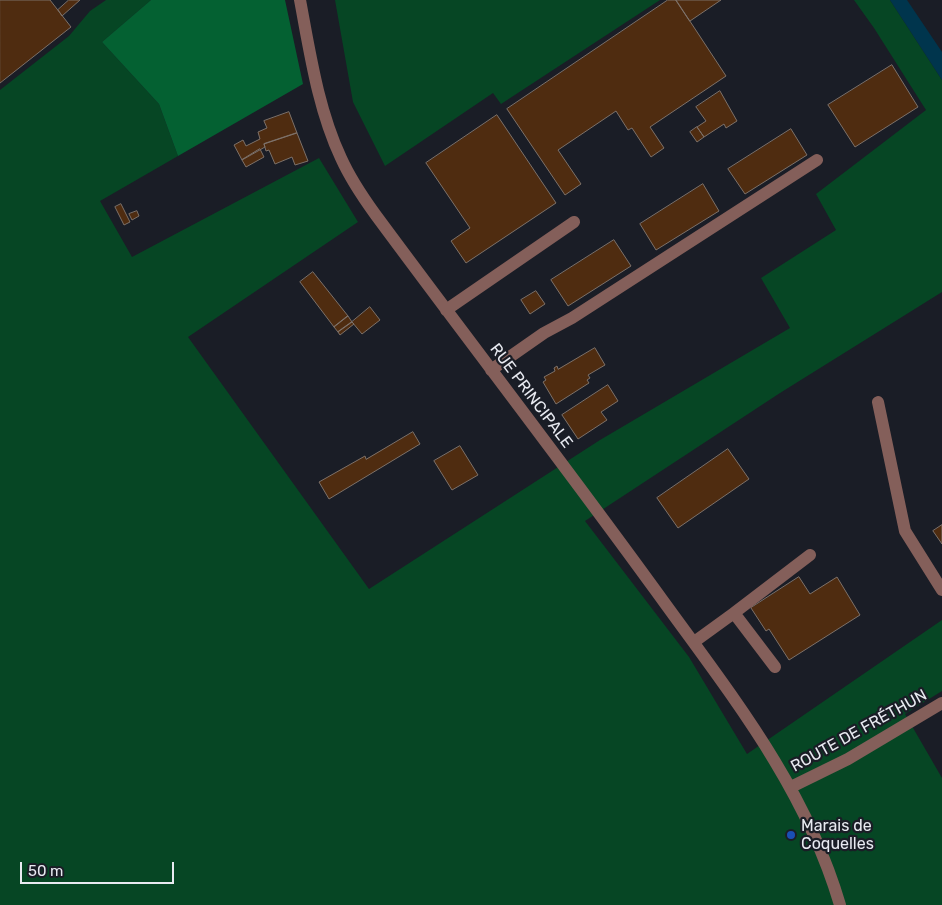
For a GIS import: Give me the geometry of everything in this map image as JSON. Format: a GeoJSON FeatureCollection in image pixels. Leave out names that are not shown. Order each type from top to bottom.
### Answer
{"type":"FeatureCollection","features":[{"type":"Feature","properties":{"kind":"street","name":"RUE PRINCIPALE"},"geometry":{"type":"LineString","coordinates":[[300,0],[322,107],[341,159],[355,185],[374,214],[694,642],[749,720],[806,817],[822,852],[840,905]]}},
{"type":"Feature","properties":{"kind":"street"},"geometry":{"type":"LineString","coordinates":[[491,370],[544,333],[572,318],[817,160]]}},
{"type":"Feature","properties":{"kind":"street"},"geometry":{"type":"LineString","coordinates":[[446,310],[574,222]]}},
{"type":"Feature","properties":{"kind":"street"},"geometry":{"type":"LineString","coordinates":[[878,402],[905,531],[942,590]]}},
{"type":"Feature","properties":{"kind":"street"},"geometry":{"type":"LineString","coordinates":[[694,642],[810,555]]}},
{"type":"Feature","properties":{"kind":"street"},"geometry":{"type":"LineString","coordinates":[[734,613],[774,667]]}},
{"type":"Feature","properties":{"kind":"street","name":"ROUTE DE FRÉTHUN"},"geometry":{"type":"LineString","coordinates":[[790,787],[848,760],[942,703]]}},
{"type":"Feature","properties":{"kind":"green space"},"geometry":{"type":"Polygon","coordinates":[[[106,0],[151,0],[102,42],[159,104],[178,156],[100,201],[132,257],[319,158],[358,222],[188,337],[369,589],[600,440],[790,328],[761,278],[836,230],[816,194],[926,110],[854,0],[890,0],[942,80],[942,292],[780,393],[585,521],[689,657],[747,754],[942,620],[942,691],[905,714],[942,778],[942,905],[0,905],[0,90],[69,36],[90,11],[106,0]]]}},
{"type":"Feature","properties":{"kind":"green space"},"geometry":{"type":"Polygon","coordinates":[[[151,0],[285,0],[303,84],[178,156],[159,104],[102,42],[151,0]]]}},
{"type":"Feature","properties":{"kind":"green space"},"geometry":{"type":"Polygon","coordinates":[[[335,0],[660,0],[501,104],[493,93],[385,166],[353,102],[335,0]]]}},
{"type":"Feature","properties":{"kind":"water"},"geometry":{"type":"Polygon","coordinates":[[[890,0],[907,0],[942,52],[942,80],[890,0]]]}},
{"type":"Feature","properties":{"kind":"building"},"geometry":{"type":"Polygon","coordinates":[[[0,0],[50,0],[71,27],[0,83],[0,0]]]}},
{"type":"Feature","properties":{"kind":"building"},"geometry":{"type":"Polygon","coordinates":[[[69,0],[80,0],[62,16],[58,10],[69,0]]]}},
{"type":"Feature","properties":{"kind":"building"},"geometry":{"type":"Polygon","coordinates":[[[668,0],[676,0],[726,76],[650,127],[664,148],[651,157],[632,128],[628,130],[616,111],[558,150],[581,184],[565,195],[507,109],[668,0]]]}},
{"type":"Feature","properties":{"kind":"building"},"geometry":{"type":"Polygon","coordinates":[[[676,0],[721,0],[690,21],[676,0]]]}},
{"type":"Feature","properties":{"kind":"building"},"geometry":{"type":"Polygon","coordinates":[[[892,65],[918,107],[855,147],[828,105],[892,65]]]}},
{"type":"Feature","properties":{"kind":"building"},"geometry":{"type":"Polygon","coordinates":[[[720,91],[737,121],[726,128],[724,124],[704,137],[697,127],[706,121],[696,107],[720,91]]]}},
{"type":"Feature","properties":{"kind":"building"},"geometry":{"type":"Polygon","coordinates":[[[289,112],[297,133],[264,144],[265,147],[242,160],[234,145],[243,140],[246,146],[260,139],[258,132],[267,128],[264,121],[289,112]]]}},
{"type":"Feature","properties":{"kind":"building"},"geometry":{"type":"Polygon","coordinates":[[[497,115],[556,203],[466,263],[451,241],[470,228],[426,163],[497,115]]]}},
{"type":"Feature","properties":{"kind":"building"},"geometry":{"type":"Polygon","coordinates":[[[697,127],[704,137],[697,142],[690,132],[697,127]]]}},
{"type":"Feature","properties":{"kind":"building"},"geometry":{"type":"Polygon","coordinates":[[[791,129],[807,155],[745,194],[728,169],[791,129]]]}},
{"type":"Feature","properties":{"kind":"building"},"geometry":{"type":"Polygon","coordinates":[[[297,133],[308,161],[295,165],[292,157],[275,164],[269,150],[266,151],[264,144],[297,133]]]}},
{"type":"Feature","properties":{"kind":"building"},"geometry":{"type":"Polygon","coordinates":[[[260,149],[264,157],[246,167],[242,160],[260,149]]]}},
{"type":"Feature","properties":{"kind":"building"},"geometry":{"type":"Polygon","coordinates":[[[703,184],[719,211],[656,250],[640,224],[703,184]]]}},
{"type":"Feature","properties":{"kind":"building"},"geometry":{"type":"Polygon","coordinates":[[[121,204],[130,222],[124,225],[115,207],[121,204]]]}},
{"type":"Feature","properties":{"kind":"building"},"geometry":{"type":"Polygon","coordinates":[[[137,211],[139,216],[132,220],[129,214],[137,211]]]}},
{"type":"Feature","properties":{"kind":"building"},"geometry":{"type":"Polygon","coordinates":[[[614,240],[631,266],[568,306],[551,280],[614,240]]]}},
{"type":"Feature","properties":{"kind":"building"},"geometry":{"type":"Polygon","coordinates":[[[313,272],[348,316],[334,327],[300,282],[313,272]]]}},
{"type":"Feature","properties":{"kind":"building"},"geometry":{"type":"Polygon","coordinates":[[[536,291],[545,304],[530,314],[521,300],[536,291]]]}},
{"type":"Feature","properties":{"kind":"building"},"geometry":{"type":"Polygon","coordinates":[[[370,307],[380,320],[362,334],[352,322],[370,307]]]}},
{"type":"Feature","properties":{"kind":"building"},"geometry":{"type":"Polygon","coordinates":[[[348,316],[352,322],[338,332],[334,327],[348,316]]]}},
{"type":"Feature","properties":{"kind":"building"},"geometry":{"type":"Polygon","coordinates":[[[352,322],[354,324],[340,335],[338,332],[352,322]]]}},
{"type":"Feature","properties":{"kind":"building"},"geometry":{"type":"Polygon","coordinates":[[[595,348],[605,365],[588,375],[590,378],[587,380],[589,383],[556,404],[543,382],[546,380],[544,377],[555,371],[554,368],[557,366],[558,369],[595,348]]]}},
{"type":"Feature","properties":{"kind":"building"},"geometry":{"type":"Polygon","coordinates":[[[608,385],[618,401],[601,412],[607,420],[578,439],[562,415],[608,385]]]}},
{"type":"Feature","properties":{"kind":"building"},"geometry":{"type":"Polygon","coordinates":[[[413,432],[420,444],[329,499],[319,482],[365,456],[366,459],[413,432]]]}},
{"type":"Feature","properties":{"kind":"building"},"geometry":{"type":"Polygon","coordinates":[[[460,446],[478,475],[452,490],[434,461],[460,446]]]}},
{"type":"Feature","properties":{"kind":"building"},"geometry":{"type":"Polygon","coordinates":[[[728,449],[749,479],[678,528],[657,498],[728,449]]]}},
{"type":"Feature","properties":{"kind":"building"},"geometry":{"type":"Polygon","coordinates":[[[942,525],[942,544],[933,531],[942,525]]]}},
{"type":"Feature","properties":{"kind":"building"},"geometry":{"type":"Polygon","coordinates":[[[799,577],[810,594],[837,577],[860,615],[789,660],[769,629],[766,631],[751,608],[799,577]]]}},
{"type":"Feature","properties":{"kind":"place","name":"Marais de Coquelles"},"geometry":{"type":"Point","coordinates":[791,835]}}]}
